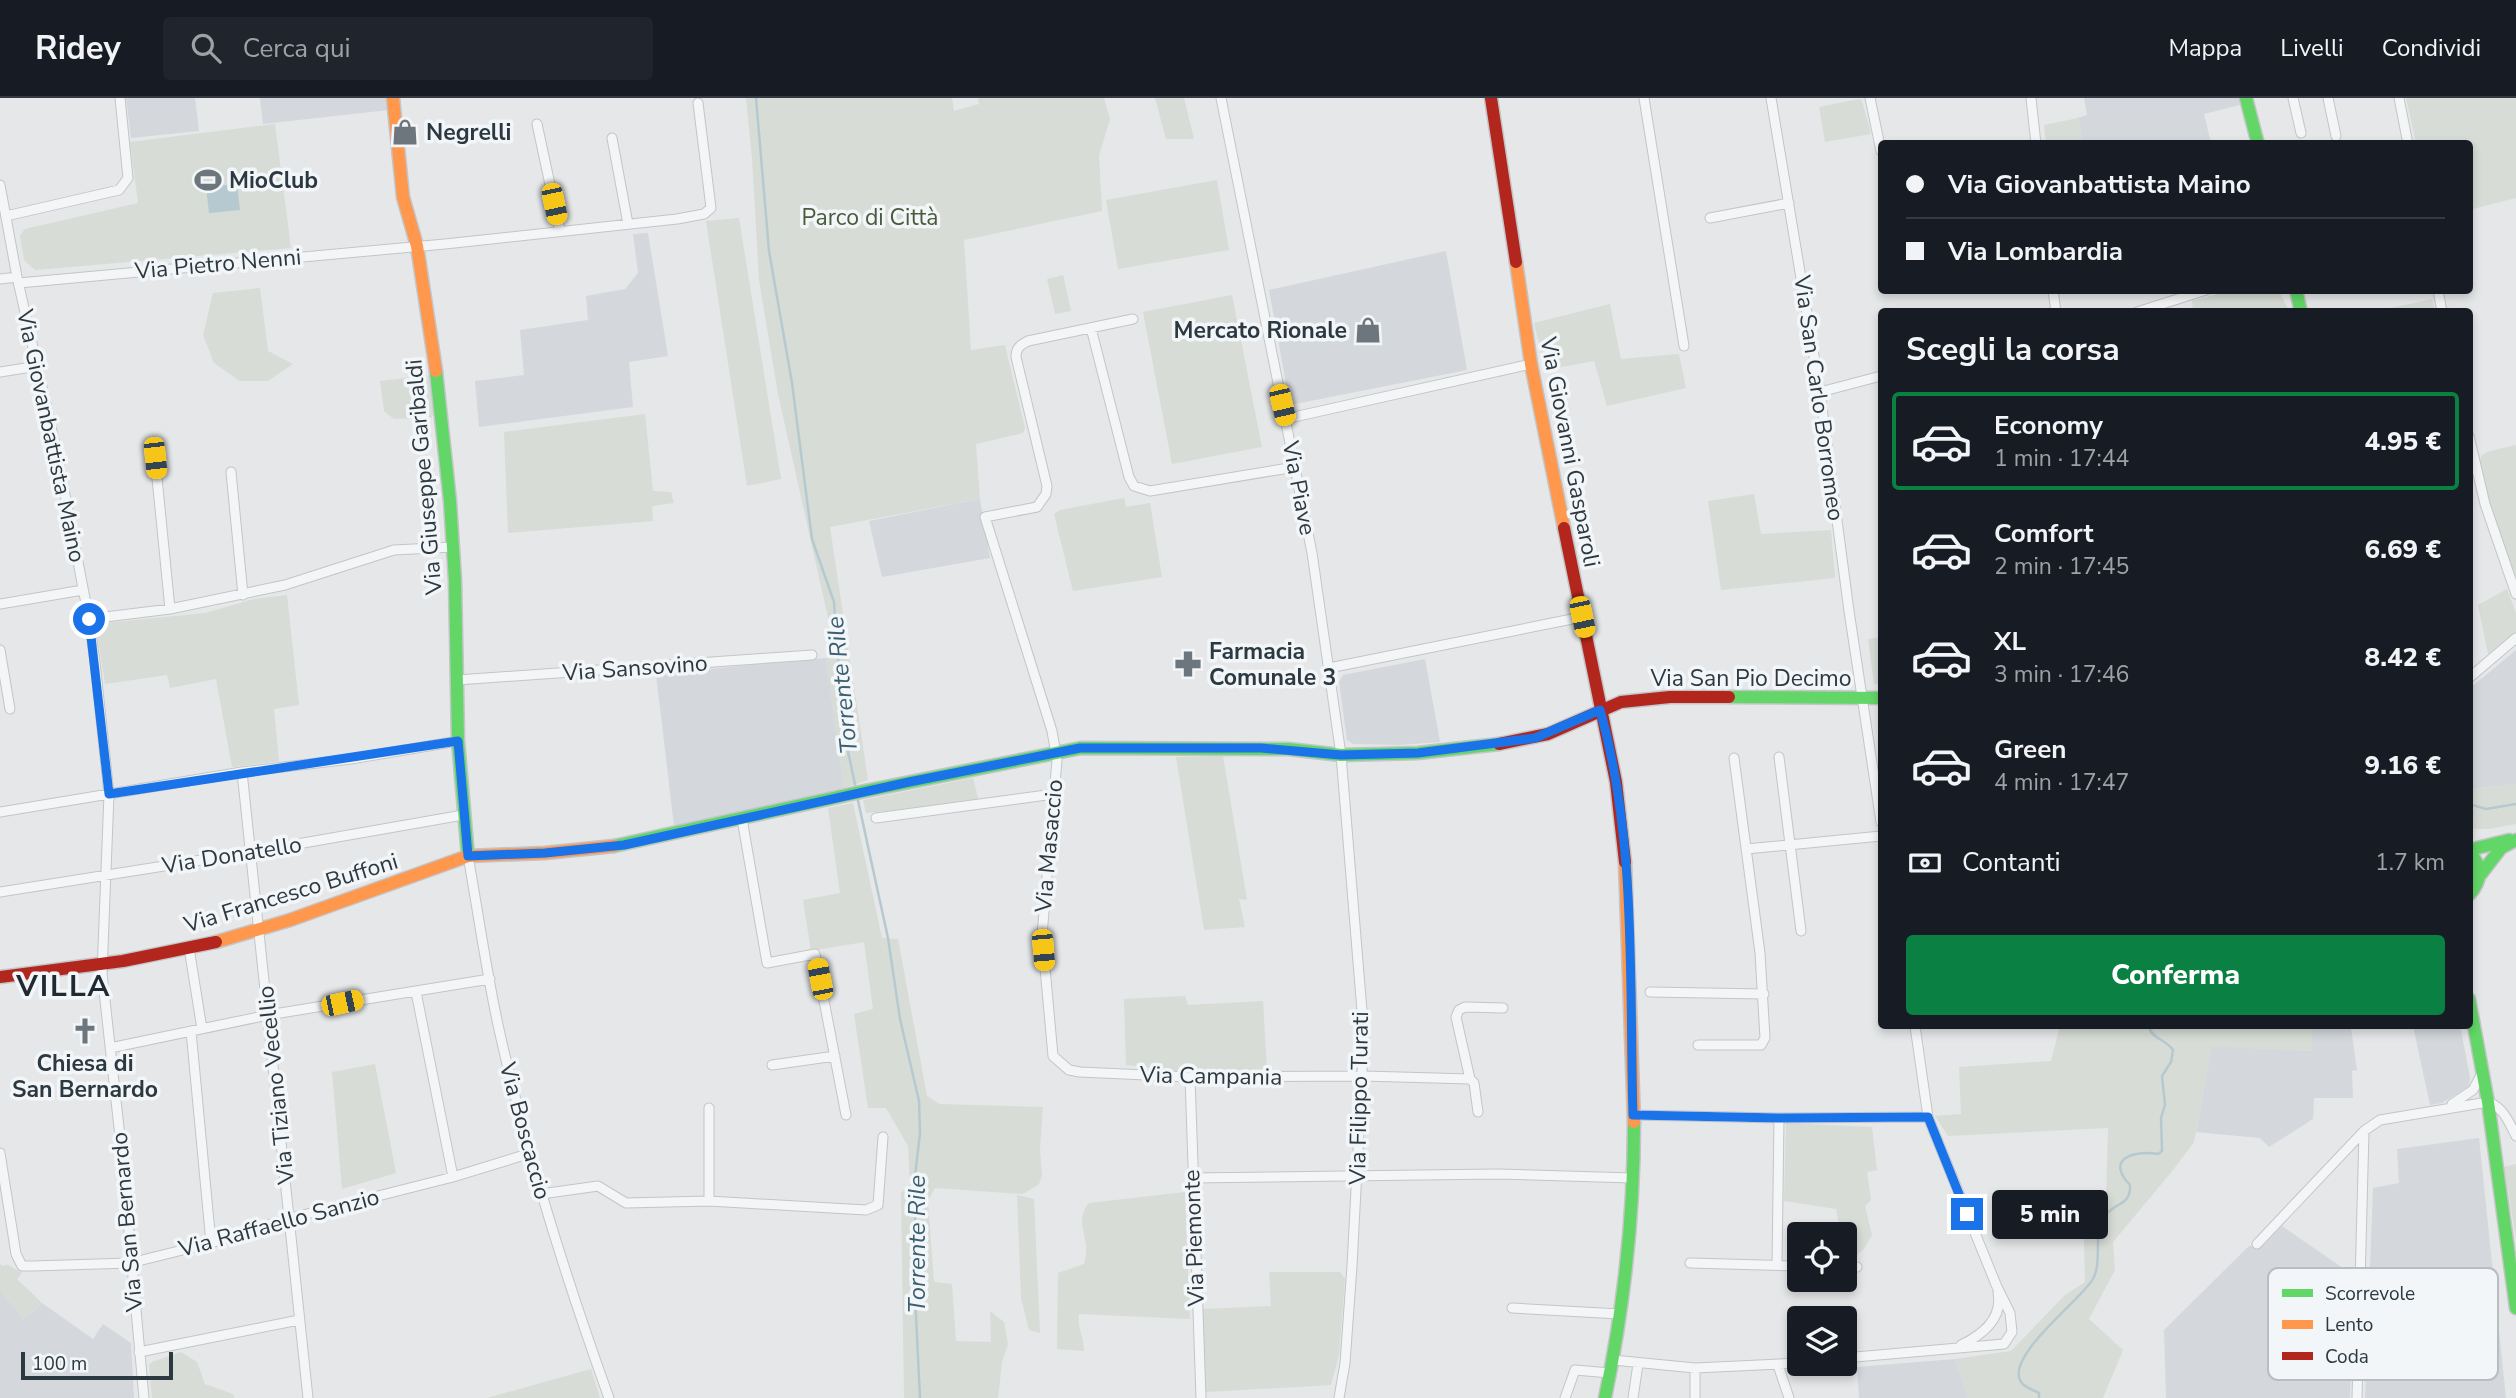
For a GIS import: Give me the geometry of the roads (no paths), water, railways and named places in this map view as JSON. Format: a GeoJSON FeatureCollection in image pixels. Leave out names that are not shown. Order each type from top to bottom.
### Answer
{"type":"FeatureCollection","features":[{"type":"Feature","properties":{"kind":"street"},"geometry":{"type":"LineString","coordinates":[[6,216],[119,190],[125,184],[128,178],[120,98]]}},
{"type":"Feature","properties":{"kind":"street","name":"Via Giuseppe Garibaldi"},"geometry":{"type":"LineString","coordinates":[[393,98],[403,197],[417,246],[437,376],[453,547],[458,741],[468,856]]}},
{"type":"Feature","properties":{"kind":"street","name":"Via Piave"},"geometry":{"type":"LineString","coordinates":[[1221,98],[1314,564],[1341,755]]}},
{"type":"Feature","properties":{"kind":"street","name":"Via Giovanni Gasparoli"},"geometry":{"type":"LineString","coordinates":[[1491,98],[1531,364],[1600,710],[1613,755],[1620,805],[1628,912],[1633,1178],[1628,1260],[1605,1398]]}},
{"type":"Feature","properties":{"kind":"street"},"geometry":{"type":"LineString","coordinates":[[1644,98],[1684,346]]}},
{"type":"Feature","properties":{"kind":"street"},"geometry":{"type":"LineString","coordinates":[[1870,98],[1879,140]]}},
{"type":"Feature","properties":{"kind":"street"},"geometry":{"type":"LineString","coordinates":[[2031,98],[2036,140]]}},
{"type":"Feature","properties":{"kind":"street"},"geometry":{"type":"LineString","coordinates":[[2246,98],[2257,140]]}},
{"type":"Feature","properties":{"kind":"street"},"geometry":{"type":"LineString","coordinates":[[2293,98],[2301,133]]}},
{"type":"Feature","properties":{"kind":"street"},"geometry":{"type":"LineString","coordinates":[[2328,98],[2336,136]]}},
{"type":"Feature","properties":{"kind":"street"},"geometry":{"type":"LineString","coordinates":[[2399,98],[2407,140]]}},
{"type":"Feature","properties":{"kind":"street","name":"Via San Carlo Borromeo"},"geometry":{"type":"LineString","coordinates":[[1774,99],[1820,392],[1878,802]]}},
{"type":"Feature","properties":{"kind":"street","name":"Via Pietro Nenni"},"geometry":{"type":"LineString","coordinates":[[0,279],[18,280],[417,246],[628,225],[704,214],[711,208],[698,103]]}},
{"type":"Feature","properties":{"kind":"street"},"geometry":{"type":"LineString","coordinates":[[537,124],[560,231]]}},
{"type":"Feature","properties":{"kind":"street"},"geometry":{"type":"LineString","coordinates":[[612,138],[628,225]]}},
{"type":"Feature","properties":{"kind":"street","name":"Via Giovanbattista Maino"},"geometry":{"type":"LineString","coordinates":[[0,185],[89,619],[109,794],[102,963]]}},
{"type":"Feature","properties":{"kind":"street"},"geometry":{"type":"LineString","coordinates":[[1710,218],[1789,202]]}},
{"type":"Feature","properties":{"kind":"street"},"geometry":{"type":"LineString","coordinates":[[2150,308],[2193,294]]}},
{"type":"Feature","properties":{"kind":"street"},"geometry":{"type":"LineString","coordinates":[[1133,319],[1091,328],[1129,477],[1134,486],[1150,491],[1295,467]]}},
{"type":"Feature","properties":{"kind":"street","name":"Via Masaccio"},"geometry":{"type":"LineString","coordinates":[[1060,1063],[1053,1056],[1051,1045],[1042,935],[1056,752],[1052,731],[985,517],[1037,507],[1046,494],[1047,486],[1016,351],[1021,344],[1028,341],[1091,328]]}},
{"type":"Feature","properties":{"kind":"street"},"geometry":{"type":"LineString","coordinates":[[1285,419],[1531,364]]}},
{"type":"Feature","properties":{"kind":"street"},"geometry":{"type":"LineString","coordinates":[[0,372],[38,366]]}},
{"type":"Feature","properties":{"kind":"street"},"geometry":{"type":"LineString","coordinates":[[1820,392],[1878,377]]}},
{"type":"Feature","properties":{"kind":"street"},"geometry":{"type":"LineString","coordinates":[[2473,453],[2485,504],[2516,594]]}},
{"type":"Feature","properties":{"kind":"street"},"geometry":{"type":"LineString","coordinates":[[155,458],[170,609]]}},
{"type":"Feature","properties":{"kind":"street"},"geometry":{"type":"LineString","coordinates":[[231,472],[243,595]]}},
{"type":"Feature","properties":{"kind":"street"},"geometry":{"type":"LineString","coordinates":[[89,619],[170,609],[243,595],[325,574],[394,550],[453,547]]}},
{"type":"Feature","properties":{"kind":"street","name":"Via Giovanbattista Maino"},"geometry":{"type":"LineString","coordinates":[[0,604],[83,590]]}},
{"type":"Feature","properties":{"kind":"street"},"geometry":{"type":"LineString","coordinates":[[1329,668],[1582,617]]}},
{"type":"Feature","properties":{"kind":"street"},"geometry":{"type":"LineString","coordinates":[[2473,675],[2516,638]]}},
{"type":"Feature","properties":{"kind":"street"},"geometry":{"type":"LineString","coordinates":[[0,650],[10,709]]}},
{"type":"Feature","properties":{"kind":"street","name":"Via Sansovino"},"geometry":{"type":"LineString","coordinates":[[457,680],[812,655]]}},
{"type":"Feature","properties":{"kind":"street","name":"Via San Pio Decimo"},"geometry":{"type":"LineString","coordinates":[[1341,755],[1418,753],[1521,741],[1548,734],[1621,702],[1670,697],[1878,698]]}},
{"type":"Feature","properties":{"kind":"street"},"geometry":{"type":"LineString","coordinates":[[0,812],[242,772],[351,759],[458,741]]}},
{"type":"Feature","properties":{"kind":"street"},"geometry":{"type":"LineString","coordinates":[[468,856],[545,853],[624,845],[865,791],[1080,748],[1261,748],[1341,755]]}},
{"type":"Feature","properties":{"kind":"street","name":"Via Filippo Turati"},"geometry":{"type":"LineString","coordinates":[[1339,1398],[1345,1363],[1364,1076],[1364,1035],[1341,755]]}},
{"type":"Feature","properties":{"kind":"street"},"geometry":{"type":"LineString","coordinates":[[1779,757],[1801,931]]}},
{"type":"Feature","properties":{"kind":"street"},"geometry":{"type":"LineString","coordinates":[[1698,1045],[1761,1045],[1765,1038],[1764,994],[1734,758]]}},
{"type":"Feature","properties":{"kind":"street","name":"Via Tiziano Vecellio"},"geometry":{"type":"LineString","coordinates":[[242,772],[308,1398]]}},
{"type":"Feature","properties":{"kind":"street"},"geometry":{"type":"LineString","coordinates":[[876,818],[1054,794]]}},
{"type":"Feature","properties":{"kind":"street","name":"Via Donatello"},"geometry":{"type":"LineString","coordinates":[[0,892],[463,815]]}},
{"type":"Feature","properties":{"kind":"street"},"geometry":{"type":"LineString","coordinates":[[742,820],[767,963],[815,954],[846,1115]]}},
{"type":"Feature","properties":{"kind":"street"},"geometry":{"type":"LineString","coordinates":[[1746,849],[1878,836]]}},
{"type":"Feature","properties":{"kind":"street"},"geometry":{"type":"LineString","coordinates":[[2473,849],[2516,839]]}},
{"type":"Feature","properties":{"kind":"street"},"geometry":{"type":"LineString","coordinates":[[2473,892],[2481,874],[2501,848],[2516,839]]}},
{"type":"Feature","properties":{"kind":"street"},"geometry":{"type":"LineString","coordinates":[[2473,855],[2481,874]]}},
{"type":"Feature","properties":{"kind":"street","name":"Via Francesco Buffoni"},"geometry":{"type":"LineString","coordinates":[[0,977],[102,963],[228,940],[468,856]]}},
{"type":"Feature","properties":{"kind":"street","name":"Via Boscaccio"},"geometry":{"type":"LineString","coordinates":[[468,856],[498,1023],[541,1194],[609,1398]]}},
{"type":"Feature","properties":{"kind":"street"},"geometry":{"type":"LineString","coordinates":[[188,948],[202,1029]]}},
{"type":"Feature","properties":{"kind":"street","name":"Via San Bernardo"},"geometry":{"type":"LineString","coordinates":[[102,963],[144,1398]]}},
{"type":"Feature","properties":{"kind":"street"},"geometry":{"type":"LineString","coordinates":[[110,1048],[268,1015],[490,979]]}},
{"type":"Feature","properties":{"kind":"street"},"geometry":{"type":"LineString","coordinates":[[416,992],[453,1177]]}},
{"type":"Feature","properties":{"kind":"street"},"geometry":{"type":"LineString","coordinates":[[1650,992],[1764,994]]}},
{"type":"Feature","properties":{"kind":"street"},"geometry":{"type":"LineString","coordinates":[[1478,1112],[1474,1083],[1469,1079],[1456,1017],[1459,1010],[1465,1007],[1503,1008]]}},
{"type":"Feature","properties":{"kind":"street"},"geometry":{"type":"LineString","coordinates":[[2473,1022],[2488,1102],[2516,1308]]}},
{"type":"Feature","properties":{"kind":"street"},"geometry":{"type":"LineString","coordinates":[[1857,1357],[1995,1345],[2004,1343],[2012,1332],[2010,1313],[1928,1117],[1915,1029]]}},
{"type":"Feature","properties":{"kind":"street"},"geometry":{"type":"LineString","coordinates":[[191,1031],[211,1243]]}},
{"type":"Feature","properties":{"kind":"street"},"geometry":{"type":"LineString","coordinates":[[772,1065],[835,1056]]}},
{"type":"Feature","properties":{"kind":"street","name":"Via Campania"},"geometry":{"type":"LineString","coordinates":[[1060,1063],[1069,1070],[1080,1072],[1189,1077],[1364,1076],[1469,1079]]}},
{"type":"Feature","properties":{"kind":"street"},"geometry":{"type":"LineString","coordinates":[[2437,1111],[2459,1101],[2473,1090],[2482,1073]]}},
{"type":"Feature","properties":{"kind":"street","name":"Via Piemonte"},"geometry":{"type":"LineString","coordinates":[[1189,1077],[1201,1398]]}},
{"type":"Feature","properties":{"kind":"street"},"geometry":{"type":"LineString","coordinates":[[2257,1244],[2364,1131],[2380,1120],[2488,1102],[2496,1105],[2504,1114],[2516,1136]]}},
{"type":"Feature","properties":{"kind":"street"},"geometry":{"type":"LineString","coordinates":[[709,1108],[709,1201]]}},
{"type":"Feature","properties":{"kind":"street"},"geometry":{"type":"LineString","coordinates":[[1633,1115],[1928,1117]]}},
{"type":"Feature","properties":{"kind":"street"},"geometry":{"type":"LineString","coordinates":[[1777,1265],[1779,1118]]}},
{"type":"Feature","properties":{"kind":"street"},"geometry":{"type":"LineString","coordinates":[[2360,1268],[2364,1131]]}},
{"type":"Feature","properties":{"kind":"street"},"geometry":{"type":"LineString","coordinates":[[541,1194],[598,1186],[626,1203],[709,1201],[866,1210],[878,1206],[883,1137]]}},
{"type":"Feature","properties":{"kind":"street","name":"Via Raffaello Sanzio"},"geometry":{"type":"LineString","coordinates":[[0,1153],[16,1254],[22,1266],[130,1264],[291,1218],[453,1177],[531,1153]]}},
{"type":"Feature","properties":{"kind":"street"},"geometry":{"type":"LineString","coordinates":[[1192,1178],[1497,1174],[1633,1178]]}},
{"type":"Feature","properties":{"kind":"street"},"geometry":{"type":"LineString","coordinates":[[1689,1263],[1787,1265]]}},
{"type":"Feature","properties":{"kind":"street"},"geometry":{"type":"LineString","coordinates":[[1959,1346],[1975,1338],[1993,1321],[1999,1298],[1997,1287]]}},
{"type":"Feature","properties":{"kind":"street"},"geometry":{"type":"LineString","coordinates":[[1513,1308],[1620,1314]]}},
{"type":"Feature","properties":{"kind":"street"},"geometry":{"type":"LineString","coordinates":[[139,1352],[299,1320]]}},
{"type":"Feature","properties":{"kind":"street"},"geometry":{"type":"LineString","coordinates":[[1613,1360],[1695,1368],[1787,1365]]}},
{"type":"Feature","properties":{"kind":"street"},"geometry":{"type":"LineString","coordinates":[[1633,1398],[1638,1364]]}},
{"type":"Feature","properties":{"kind":"street"},"geometry":{"type":"LineString","coordinates":[[1778,1366],[1789,1398]]}},
{"type":"Feature","properties":{"kind":"street"},"geometry":{"type":"LineString","coordinates":[[1695,1368],[1695,1398]]}},
{"type":"Feature","properties":{"kind":"street"},"geometry":{"type":"LineString","coordinates":[[1565,1398],[1575,1370],[1610,1373]]}},
{"type":"Feature","properties":{"kind":"street"},"geometry":{"type":"LineString","coordinates":[[2357,1380],[2357,1398]]}},
{"type":"Feature","properties":{"kind":"waterway","name":"Torrente Rile"},"geometry":{"type":"LineString","coordinates":[[756,98],[769,251],[792,383],[812,539],[834,602],[843,728],[856,789]]}},
{"type":"Feature","properties":{"kind":"waterway","name":"Torrente Rile"},"geometry":{"type":"LineString","coordinates":[[857,796],[888,938],[900,1019],[919,1101],[920,1133],[915,1176],[915,1295],[920,1398]]}},
{"type":"Feature","properties":{"kind":"waterway"},"geometry":{"type":"LineString","coordinates":[[2473,805],[2486,809],[2516,804]]}},
{"type":"Feature","properties":{"kind":"waterway"},"geometry":{"type":"LineString","coordinates":[[2039,1398],[2039,1393],[2021,1382],[2019,1371],[2023,1358],[2093,1279],[2101,1223],[2130,1192],[2130,1185],[2120,1169],[2121,1163],[2132,1155],[2158,1154],[2162,1151],[2161,1118],[2165,1105],[2162,1076],[2171,1062],[2173,1050],[2150,1029]]}},
{"type":"Feature","properties":{"kind":"place","name":"Negrelli"},"geometry":{"type":"Point","coordinates":[405,132]}},
{"type":"Feature","properties":{"kind":"place","name":"MioClub"},"geometry":{"type":"Point","coordinates":[208,180]}},
{"type":"Feature","properties":{"kind":"place","name":"Mercato Rionale"},"geometry":{"type":"Point","coordinates":[1368,330]}},
{"type":"Feature","properties":{"kind":"place","name":"Farmacia Comunale 3"},"geometry":{"type":"Point","coordinates":[1188,664]}},
{"type":"Feature","properties":{"kind":"place","name":"Chiesa di San Bernardo"},"geometry":{"type":"Point","coordinates":[85,1031]}},
{"type":"Feature","properties":{"kind":"district","name":"VILLA"},"geometry":{"type":"Point","coordinates":[64,986]}},
{"type":"Feature","properties":{"kind":"park label","name":"Parco di Città"},"geometry":{"type":"Point","coordinates":[870,217]}}]}
